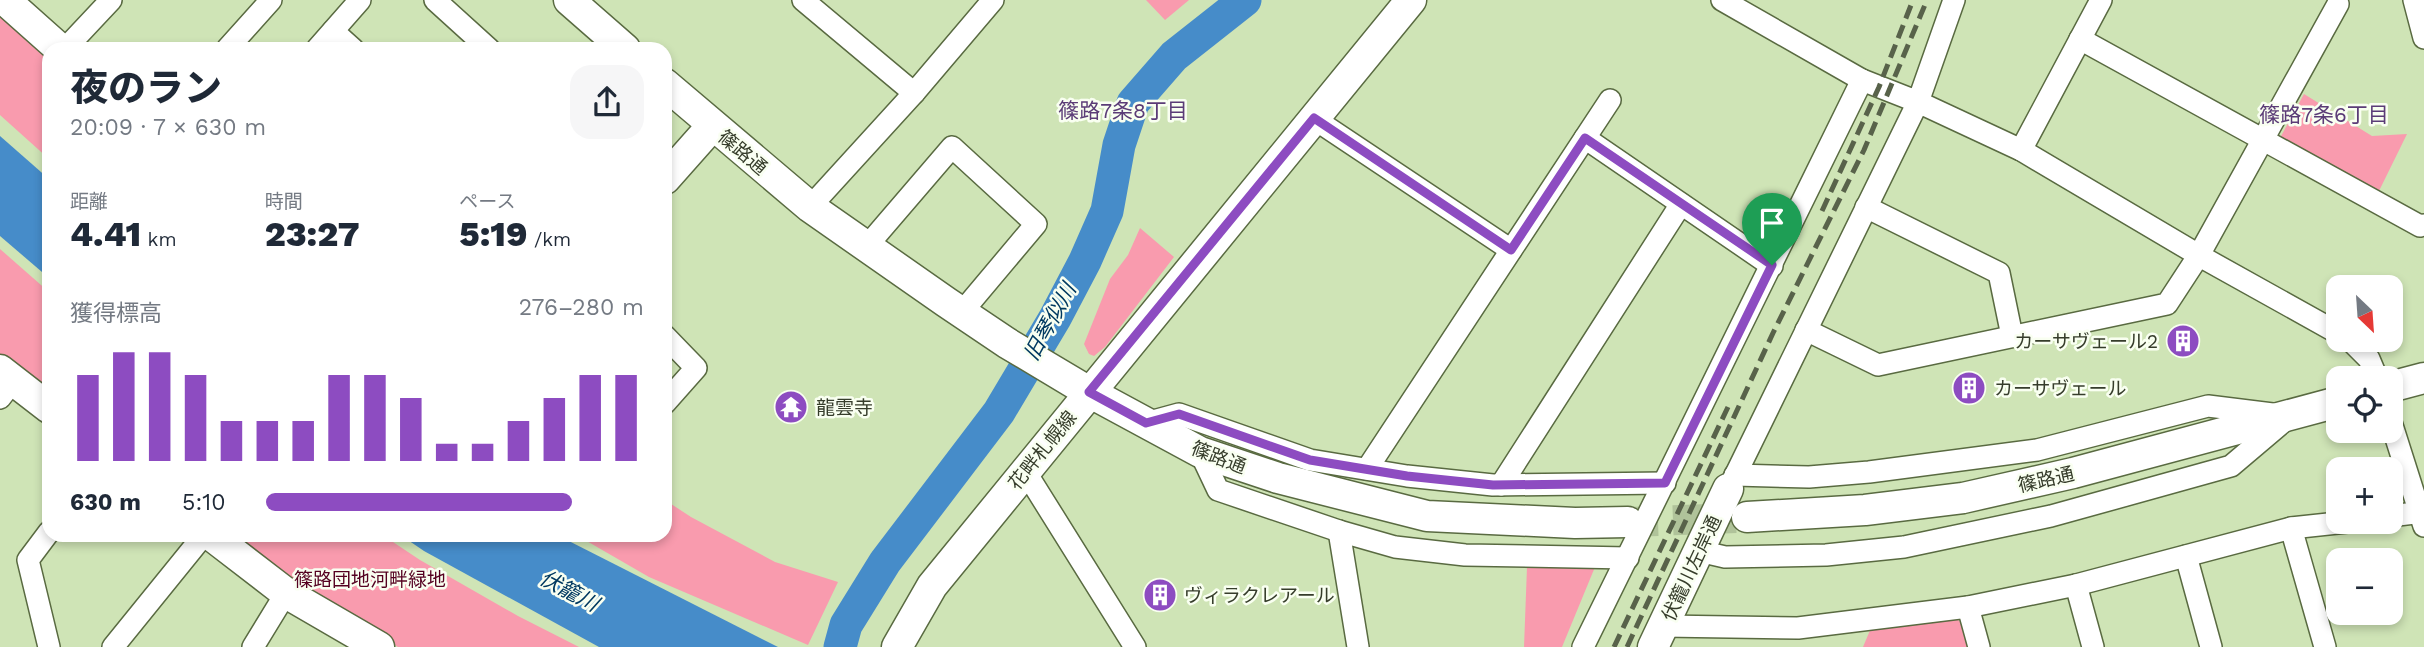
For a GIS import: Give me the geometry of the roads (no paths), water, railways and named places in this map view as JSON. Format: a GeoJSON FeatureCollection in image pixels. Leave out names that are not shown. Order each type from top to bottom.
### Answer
{"type":"FeatureCollection","features":[{"type":"Feature","properties":{"kind":"main road"},"geometry":{"type":"LineString","coordinates":[[5,0],[54,42]]}},
{"type":"Feature","properties":{"kind":"main road","name":"花畔札幌線"},"geometry":{"type":"LineString","coordinates":[[901,639],[932,586],[1411,0]]}},
{"type":"Feature","properties":{"kind":"main road"},"geometry":{"type":"LineString","coordinates":[[581,4],[618,42]]}},
{"type":"Feature","properties":{"kind":"main road","name":"篠路通"},"geometry":{"type":"LineString","coordinates":[[672,91],[810,207],[962,312],[1089,392],[1200,452],[1278,478],[1427,516],[1575,523],[1628,522]]}},
{"type":"Feature","properties":{"kind":"main road"},"geometry":{"type":"LineString","coordinates":[[672,171],[712,126]]}},
{"type":"Feature","properties":{"kind":"main road"},"geometry":{"type":"LineString","coordinates":[[2403,384],[2424,378]]}},
{"type":"Feature","properties":{"kind":"main road"},"geometry":{"type":"LineString","coordinates":[[5,383],[42,404]]}},
{"type":"Feature","properties":{"kind":"main road","name":"篠路通"},"geometry":{"type":"LineString","coordinates":[[1747,517],[1865,510],[1962,498],[2073,472],[2326,406]]}},
{"type":"Feature","properties":{"kind":"main road","name":"伏籠川左岸通"},"geometry":{"type":"LineString","coordinates":[[1658,636],[1732,482]]}},
{"type":"Feature","properties":{"kind":"main road"},"geometry":{"type":"LineString","coordinates":[[220,542],[286,593],[379,647]]}},
{"type":"Feature","properties":{"kind":"street"},"geometry":{"type":"LineString","coordinates":[[69,42],[111,0]]}},
{"type":"Feature","properties":{"kind":"street"},"geometry":{"type":"LineString","coordinates":[[233,42],[271,0]]}},
{"type":"Feature","properties":{"kind":"street"},"geometry":{"type":"LineString","coordinates":[[323,42],[360,0]]}},
{"type":"Feature","properties":{"kind":"street"},"geometry":{"type":"LineString","coordinates":[[435,0],[481,42]]}},
{"type":"Feature","properties":{"kind":"street"},"geometry":{"type":"LineString","coordinates":[[810,207],[914,93],[993,0]]}},
{"type":"Feature","properties":{"kind":"street"},"geometry":{"type":"LineString","coordinates":[[1722,0],[1862,80],[1918,102],[2021,150],[2199,255],[2326,325]]}},
{"type":"Feature","properties":{"kind":"street"},"geometry":{"type":"LineString","coordinates":[[1955,0],[1918,102],[1732,482],[1869,472],[2037,450],[2208,407],[2290,416]]}},
{"type":"Feature","properties":{"kind":"street"},"geometry":{"type":"LineString","coordinates":[[2021,150],[2101,0]]}},
{"type":"Feature","properties":{"kind":"street"},"geometry":{"type":"LineString","coordinates":[[2414,0],[2424,38]]}},
{"type":"Feature","properties":{"kind":"street"},"geometry":{"type":"LineString","coordinates":[[1806,331],[1878,365],[2167,303],[2199,255],[2339,1]]}},
{"type":"Feature","properties":{"kind":"street"},"geometry":{"type":"LineString","coordinates":[[811,3],[914,93]]}},
{"type":"Feature","properties":{"kind":"street"},"geometry":{"type":"LineString","coordinates":[[332,31],[345,42]]}},
{"type":"Feature","properties":{"kind":"street"},"geometry":{"type":"LineString","coordinates":[[2080,39],[2420,226],[2424,225]]}},
{"type":"Feature","properties":{"kind":"street"},"geometry":{"type":"LineString","coordinates":[[1583,647],[1862,80]]}},
{"type":"Feature","properties":{"kind":"street"},"geometry":{"type":"LineString","coordinates":[[1367,469],[1610,100]]}},
{"type":"Feature","properties":{"kind":"street"},"geometry":{"type":"LineString","coordinates":[[1314,118],[1511,250]]}},
{"type":"Feature","properties":{"kind":"street"},"geometry":{"type":"LineString","coordinates":[[1585,138],[1772,265]]}},
{"type":"Feature","properties":{"kind":"street"},"geometry":{"type":"LineString","coordinates":[[867,246],[952,148],[1036,224],[962,312]]}},
{"type":"Feature","properties":{"kind":"street"},"geometry":{"type":"LineString","coordinates":[[1501,485],[1681,204]]}},
{"type":"Feature","properties":{"kind":"street"},"geometry":{"type":"LineString","coordinates":[[1866,207],[1999,273],[2012,336]]}},
{"type":"Feature","properties":{"kind":"street"},"geometry":{"type":"LineString","coordinates":[[672,343],[696,368],[672,395]]}},
{"type":"Feature","properties":{"kind":"street"},"geometry":{"type":"LineString","coordinates":[[1146,423],[1179,414],[1310,460],[1407,476],[1501,485],[1665,483]]}},
{"type":"Feature","properties":{"kind":"street"},"geometry":{"type":"LineString","coordinates":[[1699,551],[1725,557],[1826,555],[1903,547],[2051,516],[2231,466],[2290,416]]}},
{"type":"Feature","properties":{"kind":"street"},"geometry":{"type":"LineString","coordinates":[[2398,443],[2423,517],[2403,516]]}},
{"type":"Feature","properties":{"kind":"street"},"geometry":{"type":"LineString","coordinates":[[1200,452],[1218,490],[1395,547],[1465,555],[1628,558]]}},
{"type":"Feature","properties":{"kind":"street"},"geometry":{"type":"LineString","coordinates":[[1025,471],[1135,647]]}},
{"type":"Feature","properties":{"kind":"street"},"geometry":{"type":"LineString","coordinates":[[1658,636],[1793,638],[2076,585],[2291,528],[2326,524]]}},
{"type":"Feature","properties":{"kind":"street"},"geometry":{"type":"LineString","coordinates":[[2291,528],[2325,647]]}},
{"type":"Feature","properties":{"kind":"street"},"geometry":{"type":"LineString","coordinates":[[1339,531],[1358,647]]}},
{"type":"Feature","properties":{"kind":"street"},"geometry":{"type":"LineString","coordinates":[[42,542],[28,560],[49,647]]}},
{"type":"Feature","properties":{"kind":"street"},"geometry":{"type":"LineString","coordinates":[[113,647],[198,542]]}},
{"type":"Feature","properties":{"kind":"street"},"geometry":{"type":"LineString","coordinates":[[2186,556],[2211,647]]}},
{"type":"Feature","properties":{"kind":"street"},"geometry":{"type":"LineString","coordinates":[[2076,585],[2093,647]]}},
{"type":"Feature","properties":{"kind":"street"},"geometry":{"type":"LineString","coordinates":[[253,647],[286,593]]}},
{"type":"Feature","properties":{"kind":"street"},"geometry":{"type":"LineString","coordinates":[[1968,607],[1979,647]]}},
{"type":"Feature","properties":{"kind":"water"},"geometry":{"type":"Polygon","coordinates":[[[0,136],[42,173],[42,272],[0,236],[0,136]]]}},
{"type":"Feature","properties":{"kind":"water","name":"伏籠川"},"geometry":{"type":"Polygon","coordinates":[[[411,542],[571,542],[778,647],[599,647],[411,542]]]}},
{"type":"Feature","properties":{"kind":"waterway","name":"旧琴似川"},"geometry":{"type":"LineString","coordinates":[[840,647],[846,625],[885,562],[999,412],[1055,318],[1107,211],[1119,145],[1133,103],[1174,56],[1245,0]]}},
{"type":"Feature","properties":{"kind":"tunnel"},"geometry":{"type":"LineString","coordinates":[[1628,522],[1736,518]]}},
{"type":"Feature","properties":{"kind":"railway"},"geometry":{"type":"LineString","coordinates":[[1822,211],[1879,87],[1913,0]]}},
{"type":"Feature","properties":{"kind":"railway"},"geometry":{"type":"LineString","coordinates":[[1627,647],[1773,333],[1864,150],[1927,0]]}},
{"type":"Feature","properties":{"kind":"railway"},"geometry":{"type":"LineString","coordinates":[[1614,647],[1728,407]]}},
{"type":"Feature","properties":{"kind":"place","name":"カーサヴェール2"},"geometry":{"type":"Point","coordinates":[2183,341]}},
{"type":"Feature","properties":{"kind":"place","name":"カーサヴェール"},"geometry":{"type":"Point","coordinates":[1969,388]}},
{"type":"Feature","properties":{"kind":"place","name":"龍雲寺"},"geometry":{"type":"Point","coordinates":[791,407]}},
{"type":"Feature","properties":{"kind":"place","name":"ヴィラクレアール"},"geometry":{"type":"Point","coordinates":[1160,595]}},
{"type":"Feature","properties":{"kind":"district","name":"篠路7条8丁目"},"geometry":{"type":"Point","coordinates":[1123,111]}},
{"type":"Feature","properties":{"kind":"district","name":"篠路7条6丁目"},"geometry":{"type":"Point","coordinates":[2324,115]}},
{"type":"Feature","properties":{"kind":"park label","name":"篠路団地河畔緑地"},"geometry":{"type":"Point","coordinates":[370,579]}}]}
